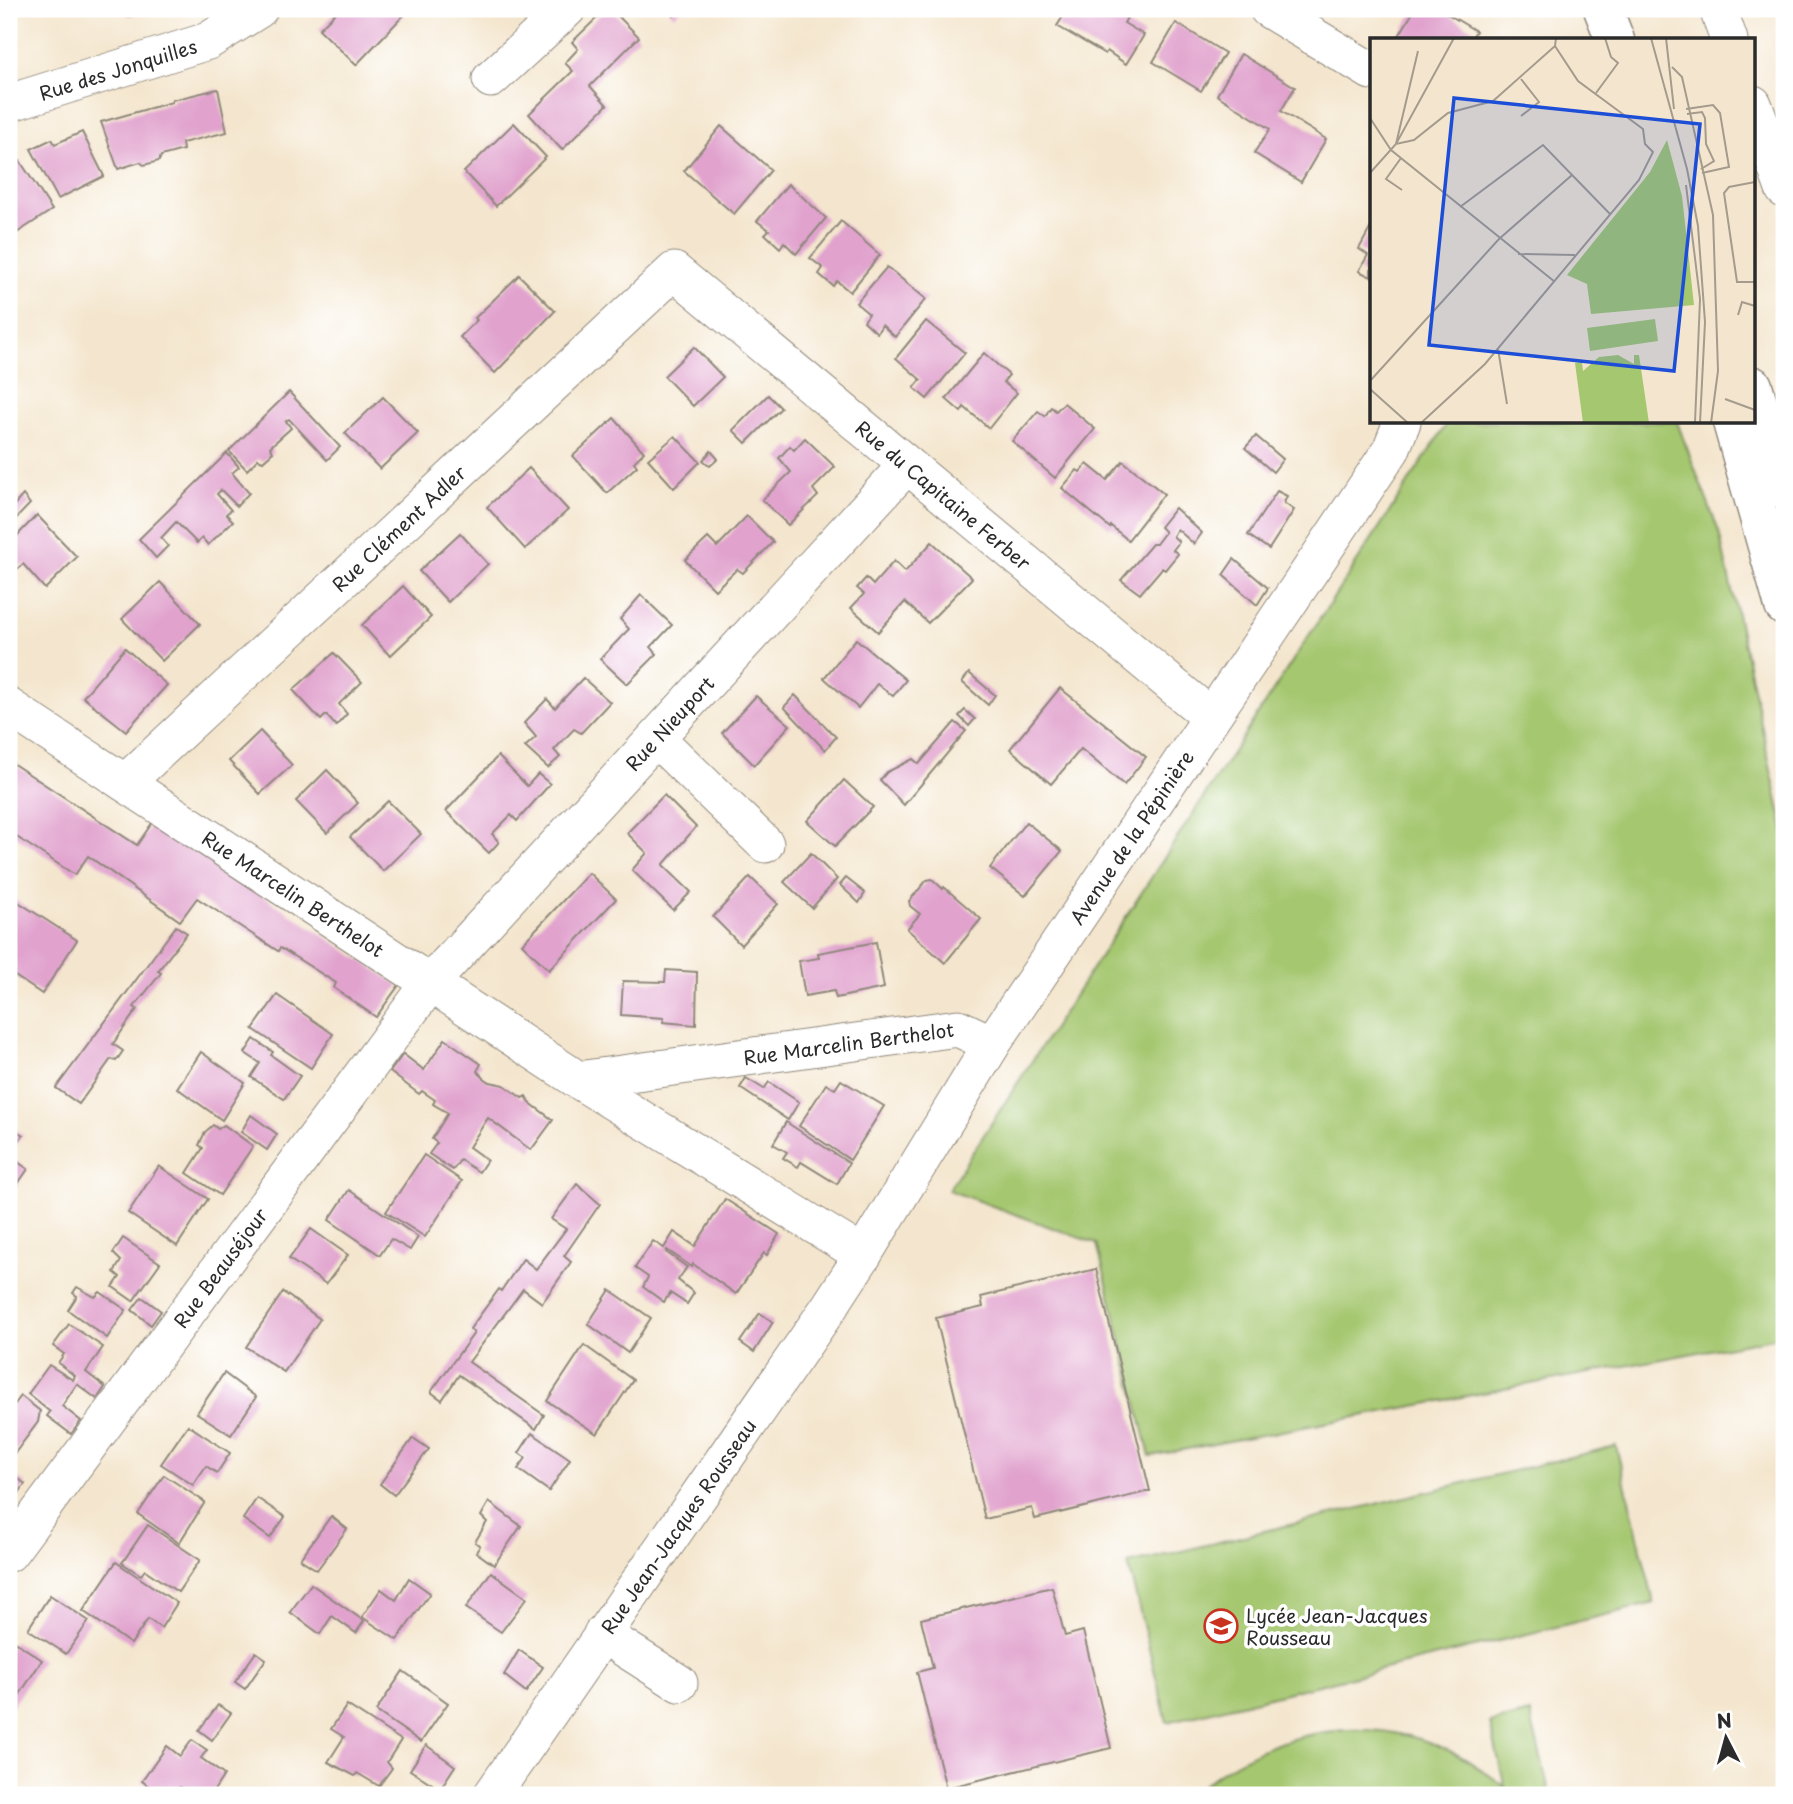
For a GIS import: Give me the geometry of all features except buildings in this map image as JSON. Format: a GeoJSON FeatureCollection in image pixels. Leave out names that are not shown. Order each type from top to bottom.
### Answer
{"type":"FeatureCollection","features":[{"type":"Feature","properties":{"kind":"main road"},"geometry":{"type":"LineString","coordinates":[[1602,9],[1614,38]]}},
{"type":"Feature","properties":{"kind":"main road"},"geometry":{"type":"LineString","coordinates":[[1617,9],[1624,38]]}},
{"type":"Feature","properties":{"kind":"main road"},"geometry":{"type":"LineString","coordinates":[[1755,393],[1784,489]]}},
{"type":"Feature","properties":{"kind":"main road"},"geometry":{"type":"LineString","coordinates":[[1733,424],[1784,606]]}},
{"type":"Feature","properties":{"kind":"street","name":"Rue des Jonquilles"},"geometry":{"type":"LineString","coordinates":[[9,103],[208,41],[259,9]]}},
{"type":"Feature","properties":{"kind":"street"},"geometry":{"type":"LineString","coordinates":[[491,79],[567,9]]}},
{"type":"Feature","properties":{"kind":"street"},"geometry":{"type":"LineString","coordinates":[[1268,9],[1370,70]]}},
{"type":"Feature","properties":{"kind":"street"},"geometry":{"type":"LineString","coordinates":[[1718,9],[1728,38]]}},
{"type":"Feature","properties":{"kind":"street"},"geometry":{"type":"LineString","coordinates":[[1755,109],[1784,189]]}},
{"type":"Feature","properties":{"kind":"street","name":"Rue du Capitaine Ferber"},"geometry":{"type":"LineString","coordinates":[[674,271],[1211,718]]}},
{"type":"Feature","properties":{"kind":"street","name":"Rue Clément Adler"},"geometry":{"type":"LineString","coordinates":[[125,783],[674,271]]}},
{"type":"Feature","properties":{"kind":"street","name":"Avenue de la Pépinière"},"geometry":{"type":"LineString","coordinates":[[863,1255],[992,1044],[1391,450],[1401,424]]}},
{"type":"Feature","properties":{"kind":"street","name":"Rue Nieuport"},"geometry":{"type":"LineString","coordinates":[[431,982],[907,465]]}},
{"type":"Feature","properties":{"kind":"street","name":"Rue Marcelin Berthelot"},"geometry":{"type":"LineString","coordinates":[[9,707],[578,1080],[863,1255]]}},
{"type":"Feature","properties":{"kind":"street"},"geometry":{"type":"LineString","coordinates":[[656,738],[765,844]]}},
{"type":"Feature","properties":{"kind":"street","name":"Rue Beauséjour"},"geometry":{"type":"LineString","coordinates":[[9,1553],[431,982]]}},
{"type":"Feature","properties":{"kind":"street","name":"Rue Marcelin Berthelot"},"geometry":{"type":"LineString","coordinates":[[578,1080],[958,1028],[992,1044]]}},
{"type":"Feature","properties":{"kind":"street","name":"Rue Jean-Jacques Rousseau"},"geometry":{"type":"LineString","coordinates":[[501,1790],[602,1634],[863,1255]]}},
{"type":"Feature","properties":{"kind":"street"},"geometry":{"type":"LineString","coordinates":[[602,1634],[679,1683]]}},
{"type":"Feature","properties":{"kind":"green space"},"geometry":{"type":"Polygon","coordinates":[[[1447,424],[1678,424],[1719,532],[1784,829],[1784,1336],[1150,1456],[1097,1244],[948,1190],[1447,424]]]}},
{"type":"Feature","properties":{"kind":"green space"},"geometry":{"type":"Polygon","coordinates":[[[1616,1446],[1654,1603],[1167,1722],[1128,1564],[1616,1446]]]}},
{"type":"Feature","properties":{"kind":"green space"},"geometry":{"type":"Polygon","coordinates":[[[1530,1713],[1550,1795],[1191,1795],[1219,1773],[1250,1755],[1317,1733],[1352,1730],[1388,1732],[1422,1740],[1456,1754],[1505,1787],[1490,1723],[1530,1713]]]}},
{"type":"Feature","properties":{"kind":"place","name":"Lycée Jean-Jacques Rousseau"},"geometry":{"type":"Point","coordinates":[1221,1626]}}]}
